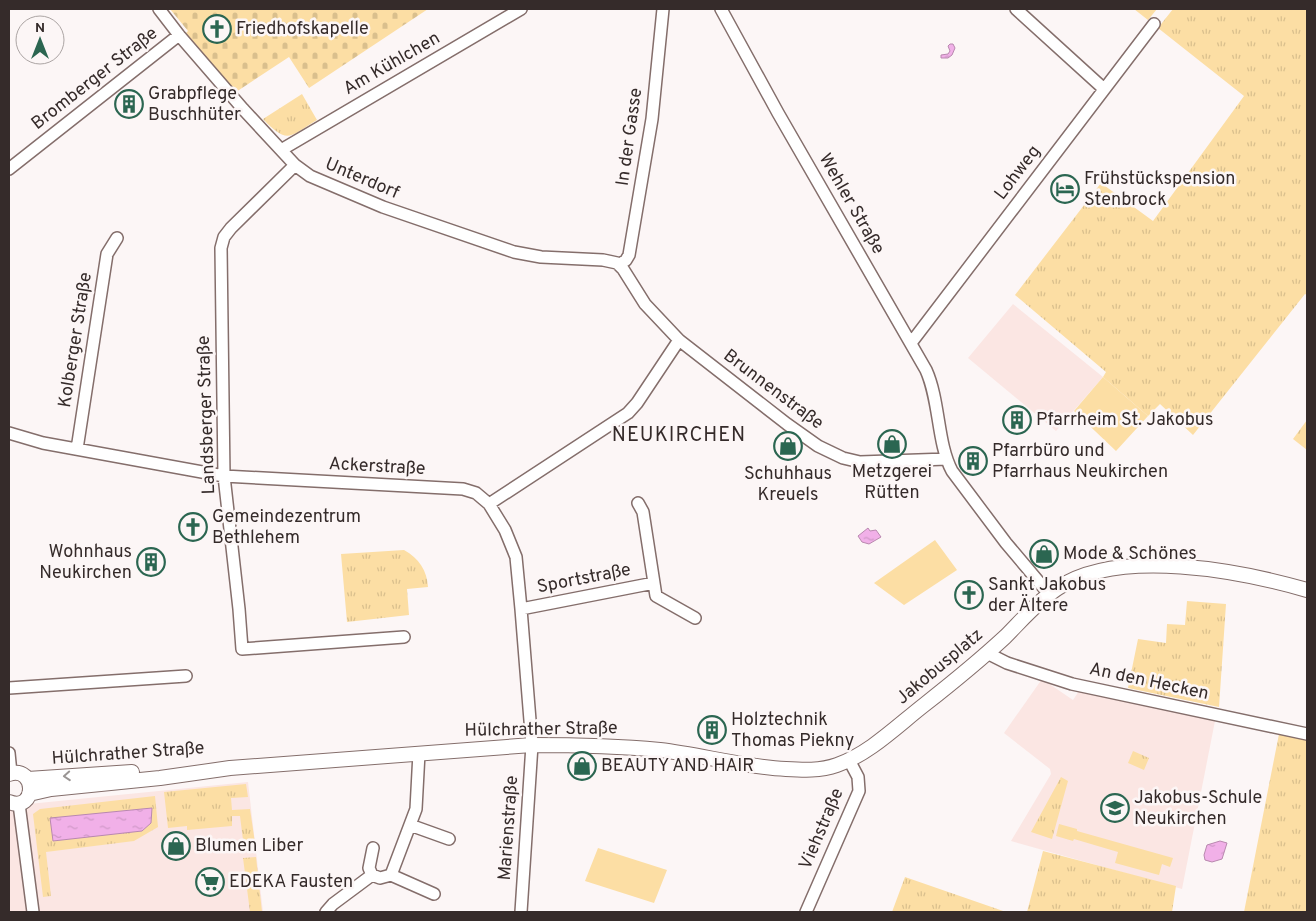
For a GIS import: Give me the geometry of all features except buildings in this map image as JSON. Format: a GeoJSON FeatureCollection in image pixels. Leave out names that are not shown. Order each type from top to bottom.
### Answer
{"type":"FeatureCollection","features":[{"type":"Feature","properties":{"kind":"street","name":"Unterdorf"},"geometry":{"type":"LineString","coordinates":[[159,9],[179,35],[295,166],[322,182],[367,201],[514,252],[541,257],[603,260],[619,265]]}},
{"type":"Feature","properties":{"kind":"street","name":"Am Kühlchen"},"geometry":{"type":"LineString","coordinates":[[281,150],[522,9]]}},
{"type":"Feature","properties":{"kind":"street","name":"In der Gasse"},"geometry":{"type":"LineString","coordinates":[[619,265],[628,257],[632,236],[652,119],[663,9]]}},
{"type":"Feature","properties":{"kind":"street","name":"Wehler Straße"},"geometry":{"type":"LineString","coordinates":[[720,9],[930,380],[947,459]]}},
{"type":"Feature","properties":{"kind":"street"},"geometry":{"type":"LineString","coordinates":[[1016,9],[1104,89]]}},
{"type":"Feature","properties":{"kind":"street","name":"Lohweg"},"geometry":{"type":"LineString","coordinates":[[910,343],[1154,24]]}},
{"type":"Feature","properties":{"kind":"street","name":"Bromberger Straße"},"geometry":{"type":"LineString","coordinates":[[9,168],[179,35]]}},
{"type":"Feature","properties":{"kind":"street","name":"Landsberger Straße"},"geometry":{"type":"LineString","coordinates":[[295,166],[231,228],[222,242],[224,476],[242,649],[404,638]]}},
{"type":"Feature","properties":{"kind":"street","name":"Kolberger Straße"},"geometry":{"type":"LineString","coordinates":[[77,450],[107,254],[117,238]]}},
{"type":"Feature","properties":{"kind":"street","name":"Brunnenstraße"},"geometry":{"type":"LineString","coordinates":[[619,265],[645,304],[679,340],[809,440],[849,460],[866,462],[947,459]]}},
{"type":"Feature","properties":{"kind":"street"},"geometry":{"type":"LineString","coordinates":[[489,504],[628,413],[636,405],[679,340]]}},
{"type":"Feature","properties":{"kind":"street","name":"Ackerstraße"},"geometry":{"type":"LineString","coordinates":[[9,433],[29,440],[77,450],[224,476],[463,489],[476,493],[489,504]]}},
{"type":"Feature","properties":{"kind":"street"},"geometry":{"type":"LineString","coordinates":[[947,459],[955,476],[1049,594]]}},
{"type":"Feature","properties":{"kind":"street","name":"Sportstraße"},"geometry":{"type":"LineString","coordinates":[[638,503],[643,512],[656,596],[696,618]]}},
{"type":"Feature","properties":{"kind":"street","name":"Sportstraße"},"geometry":{"type":"LineString","coordinates":[[489,504],[505,530],[513,548],[518,569],[532,746]]}},
{"type":"Feature","properties":{"kind":"street","name":"Jakobusplatz"},"geometry":{"type":"LineString","coordinates":[[849,760],[872,746],[987,653],[1049,594],[1069,581],[1094,572],[1123,567],[1190,567],[1224,571],[1307,590]]}},
{"type":"Feature","properties":{"kind":"street","name":"Sportstraße"},"geometry":{"type":"LineString","coordinates":[[522,609],[654,583]]}},
{"type":"Feature","properties":{"kind":"street","name":"An den Hecken"},"geometry":{"type":"LineString","coordinates":[[987,653],[1006,663],[1072,684],[1307,734]]}},
{"type":"Feature","properties":{"kind":"street"},"geometry":{"type":"LineString","coordinates":[[9,688],[186,676]]}},
{"type":"Feature","properties":{"kind":"street","name":"Hülchrather Straße"},"geometry":{"type":"LineString","coordinates":[[29,794],[51,789],[160,778],[230,768],[532,746],[585,746],[660,750],[750,766],[789,770],[826,768],[849,760]]}},
{"type":"Feature","properties":{"kind":"street","name":"Marienstraße"},"geometry":{"type":"LineString","coordinates":[[521,912],[532,746]]}},
{"type":"Feature","properties":{"kind":"street"},"geometry":{"type":"LineString","coordinates":[[9,753],[10,774]]}},
{"type":"Feature","properties":{"kind":"street"},"geometry":{"type":"LineString","coordinates":[[391,875],[416,810],[419,753]]}},
{"type":"Feature","properties":{"kind":"street","name":"Viehstraße"},"geometry":{"type":"LineString","coordinates":[[806,912],[858,791],[858,777],[849,760]]}},
{"type":"Feature","properties":{"kind":"street","name":"Hülchrather Straße"},"geometry":{"type":"LineString","coordinates":[[10,774],[17,772],[28,779],[197,767],[230,768]]}},
{"type":"Feature","properties":{"kind":"street"},"geometry":{"type":"LineString","coordinates":[[28,779],[30,784],[29,794],[24,802],[14,803],[33,912]]}},
{"type":"Feature","properties":{"kind":"street"},"geometry":{"type":"LineString","coordinates":[[410,825],[449,839]]}},
{"type":"Feature","properties":{"kind":"street"},"geometry":{"type":"LineString","coordinates":[[372,848],[368,868],[372,875],[383,878],[391,875],[434,894]]}},
{"type":"Feature","properties":{"kind":"street"},"geometry":{"type":"LineString","coordinates":[[326,912],[333,904],[372,875]]}},
{"type":"Feature","properties":{"kind":"shaded area"},"geometry":{"type":"Polygon","coordinates":[[[1013,304],[1103,377],[1056,431],[968,358],[1013,304]]]}},
{"type":"Feature","properties":{"kind":"shaded area","name":"Jakobus-Schule Neukirchen"},"geometry":{"type":"Polygon","coordinates":[[[1042,679],[1073,700],[1079,691],[1215,721],[1182,889],[1011,841],[1051,774],[1050,769],[1004,733],[1042,679]]]}},
{"type":"Feature","properties":{"kind":"shaded area"},"geometry":{"type":"Polygon","coordinates":[[[248,782],[263,912],[9,912],[9,806],[248,782]]]}},
{"type":"Feature","properties":{"kind":"green space"},"geometry":{"type":"Polygon","coordinates":[[[170,9],[428,9],[309,88],[289,57],[236,92],[186,33],[188,31],[170,9]]]}},
{"type":"Feature","properties":{"kind":"green space"},"geometry":{"type":"Polygon","coordinates":[[[1134,9],[1157,9],[1148,20],[1134,9]]]}},
{"type":"Feature","properties":{"kind":"green space"},"geometry":{"type":"Polygon","coordinates":[[[1173,9],[1307,9],[1307,295],[1305,294],[1193,435],[1160,404],[1148,416],[1103,377],[1106,372],[1015,295],[1101,183],[1153,221],[1244,96],[1158,28],[1173,9]]]}},
{"type":"Feature","properties":{"kind":"green space"},"geometry":{"type":"Polygon","coordinates":[[[302,94],[317,120],[300,131],[289,136],[284,135],[278,133],[263,119],[302,94]]]}},
{"type":"Feature","properties":{"kind":"green space"},"geometry":{"type":"Polygon","coordinates":[[[1103,377],[1148,416],[1116,451],[1074,411],[1103,377]]]}},
{"type":"Feature","properties":{"kind":"green space"},"geometry":{"type":"Polygon","coordinates":[[[1307,420],[1307,450],[1293,439],[1307,420]]]}},
{"type":"Feature","properties":{"kind":"green space"},"geometry":{"type":"Polygon","coordinates":[[[935,540],[957,570],[904,605],[874,583],[935,540]]]}},
{"type":"Feature","properties":{"kind":"green space"},"geometry":{"type":"Polygon","coordinates":[[[404,550],[418,561],[426,576],[428,587],[407,589],[409,615],[347,622],[341,554],[404,550]]]}},
{"type":"Feature","properties":{"kind":"green space"},"geometry":{"type":"Polygon","coordinates":[[[1187,601],[1226,604],[1219,707],[1128,688],[1138,639],[1166,643],[1167,624],[1185,625],[1187,601]]]}},
{"type":"Feature","properties":{"kind":"green space"},"geometry":{"type":"Polygon","coordinates":[[[1279,734],[1307,740],[1307,912],[1244,912],[1279,734]]]}},
{"type":"Feature","properties":{"kind":"green space"},"geometry":{"type":"Polygon","coordinates":[[[1133,751],[1149,758],[1144,770],[1128,763],[1133,751]]]}},
{"type":"Feature","properties":{"kind":"green space"},"geometry":{"type":"Polygon","coordinates":[[[1061,777],[1068,781],[1052,839],[1031,832],[1061,777]]]}},
{"type":"Feature","properties":{"kind":"green space"},"geometry":{"type":"Polygon","coordinates":[[[246,784],[248,797],[231,798],[232,810],[250,809],[255,843],[253,847],[244,848],[240,816],[232,816],[232,826],[187,830],[187,826],[168,828],[164,792],[246,784]]]}},
{"type":"Feature","properties":{"kind":"green space"},"geometry":{"type":"Polygon","coordinates":[[[155,796],[158,827],[134,841],[46,852],[51,896],[43,897],[33,814],[40,809],[155,796]],[[152,808],[51,818],[53,841],[142,831],[151,823],[152,808]]]}},
{"type":"Feature","properties":{"kind":"green space"},"geometry":{"type":"Polygon","coordinates":[[[1059,824],[1077,829],[1077,831],[1173,858],[1170,867],[1162,864],[1159,875],[1115,863],[1118,852],[1074,839],[1073,841],[1056,836],[1059,824]]]}},
{"type":"Feature","properties":{"kind":"green space"},"geometry":{"type":"Polygon","coordinates":[[[598,848],[667,870],[654,903],[585,881],[598,848]]]}},
{"type":"Feature","properties":{"kind":"green space"},"geometry":{"type":"Polygon","coordinates":[[[1043,851],[1176,886],[1172,912],[1027,912],[1043,851]]]}},
{"type":"Feature","properties":{"kind":"green space"},"geometry":{"type":"Polygon","coordinates":[[[256,857],[262,912],[250,912],[243,858],[256,857]]]}},
{"type":"Feature","properties":{"kind":"green space"},"geometry":{"type":"Polygon","coordinates":[[[905,877],[1006,912],[892,912],[905,877]]]}},
{"type":"Feature","properties":{"kind":"water"},"geometry":{"type":"Polygon","coordinates":[[[953,44],[955,48],[952,55],[948,58],[941,58],[941,55],[948,54],[950,51],[948,46],[953,44]]]}},
{"type":"Feature","properties":{"kind":"water"},"geometry":{"type":"Polygon","coordinates":[[[868,528],[870,531],[876,530],[881,537],[869,544],[862,542],[858,536],[868,528]]]}},
{"type":"Feature","properties":{"kind":"water"},"geometry":{"type":"Polygon","coordinates":[[[152,808],[151,823],[142,831],[53,841],[50,818],[152,808]]]}},
{"type":"Feature","properties":{"kind":"water"},"geometry":{"type":"Polygon","coordinates":[[[1220,841],[1227,843],[1222,859],[1212,862],[1205,860],[1204,855],[1207,845],[1220,841]]]}},
{"type":"Feature","properties":{"kind":"place","name":"Friedhofskapelle"},"geometry":{"type":"Point","coordinates":[217,29]}},
{"type":"Feature","properties":{"kind":"place","name":"Grabpflege Buschhüter"},"geometry":{"type":"Point","coordinates":[129,104]}},
{"type":"Feature","properties":{"kind":"place","name":"Frühstückspension Stenbrock"},"geometry":{"type":"Point","coordinates":[1065,189]}},
{"type":"Feature","properties":{"kind":"place","name":"Pfarrheim St. Jakobus"},"geometry":{"type":"Point","coordinates":[1017,420]}},
{"type":"Feature","properties":{"kind":"place","name":"Metzgerei Rütten"},"geometry":{"type":"Point","coordinates":[892,444]}},
{"type":"Feature","properties":{"kind":"place","name":"Schuhhaus Kreuels"},"geometry":{"type":"Point","coordinates":[788,446]}},
{"type":"Feature","properties":{"kind":"place","name":"Pfarrbüro und Pfarrhaus Neukirchen"},"geometry":{"type":"Point","coordinates":[973,461]}},
{"type":"Feature","properties":{"kind":"place","name":"Gemeindezentrum Bethlehem"},"geometry":{"type":"Point","coordinates":[193,527]}},
{"type":"Feature","properties":{"kind":"place","name":"Mode & Schönes"},"geometry":{"type":"Point","coordinates":[1044,554]}},
{"type":"Feature","properties":{"kind":"place","name":"Wohnhaus Neukirchen"},"geometry":{"type":"Point","coordinates":[151,562]}},
{"type":"Feature","properties":{"kind":"place","name":"Sankt Jakobus der Ältere"},"geometry":{"type":"Point","coordinates":[969,595]}},
{"type":"Feature","properties":{"kind":"place","name":"Holztechnik Thomas Piekny"},"geometry":{"type":"Point","coordinates":[712,730]}},
{"type":"Feature","properties":{"kind":"place","name":"BEAUTY AND HAIR"},"geometry":{"type":"Point","coordinates":[582,766]}},
{"type":"Feature","properties":{"kind":"place","name":"Jakobus-Schule Neukirchen"},"geometry":{"type":"Point","coordinates":[1115,808]}},
{"type":"Feature","properties":{"kind":"place","name":"Blumen Liber"},"geometry":{"type":"Point","coordinates":[176,846]}},
{"type":"Feature","properties":{"kind":"place","name":"EDEKA Fausten"},"geometry":{"type":"Point","coordinates":[210,882]}},
{"type":"Feature","properties":{"kind":"district","name":"NEUKIRCHEN"},"geometry":{"type":"Point","coordinates":[679,436]}}]}
